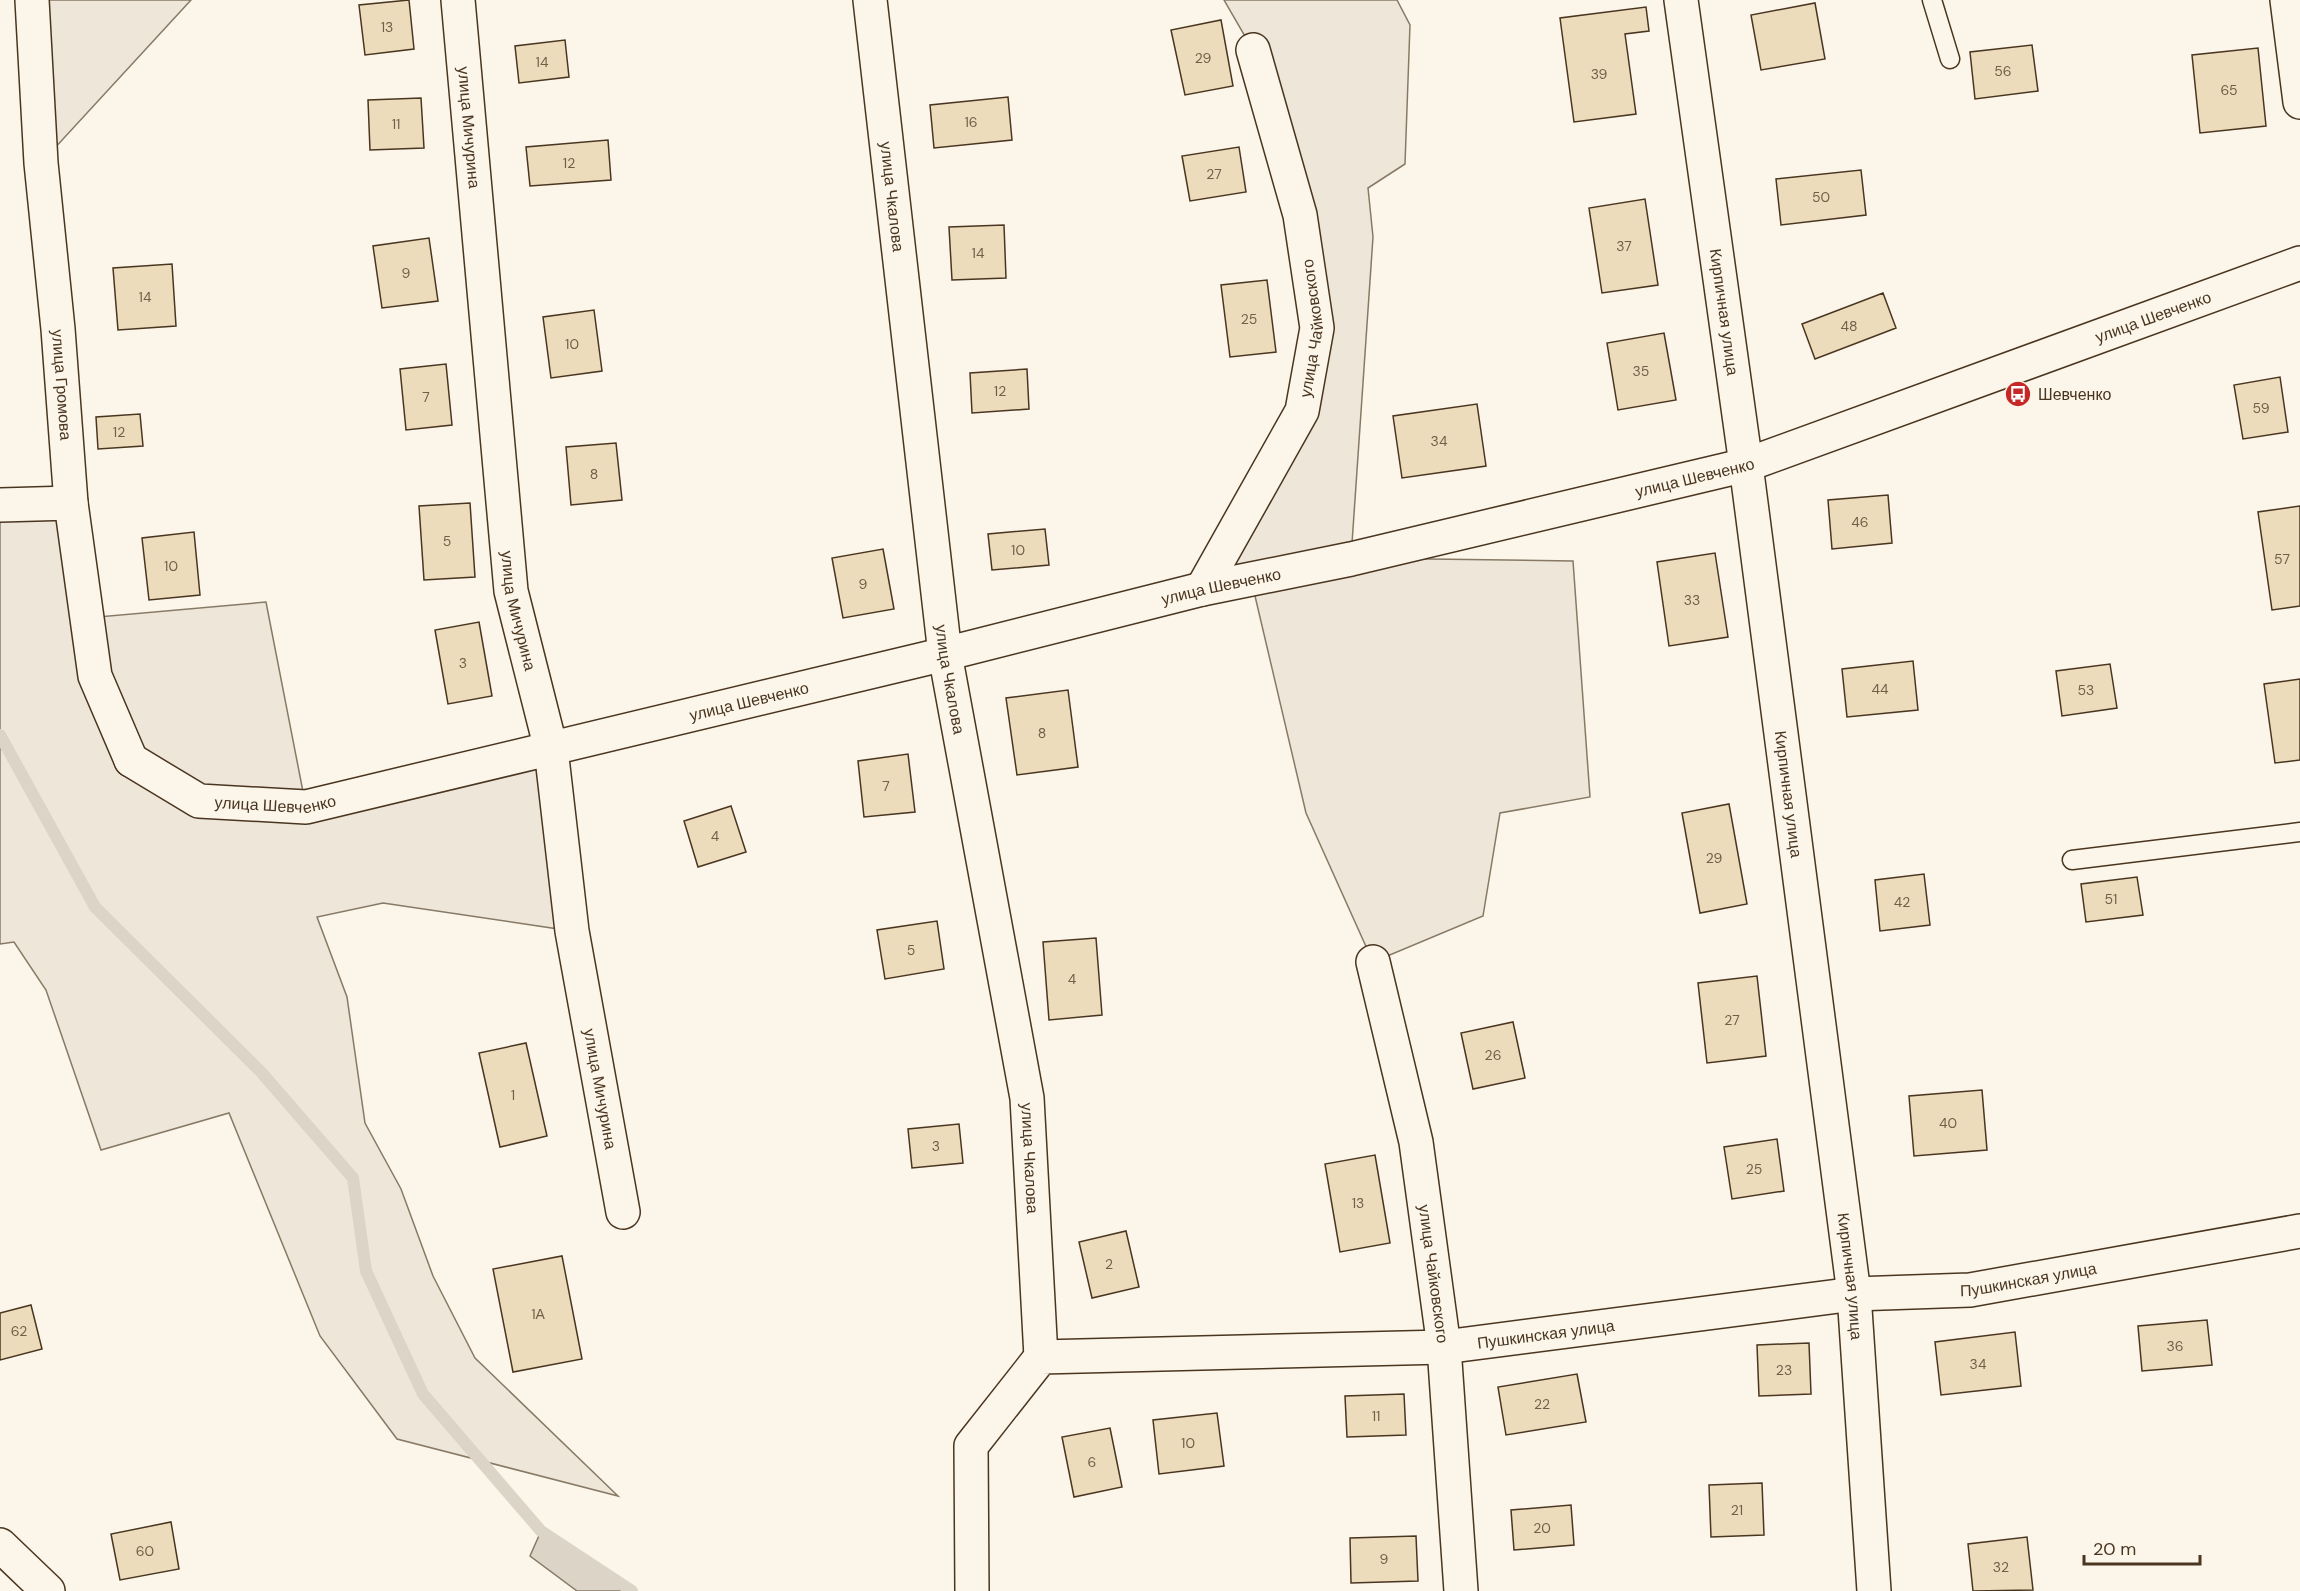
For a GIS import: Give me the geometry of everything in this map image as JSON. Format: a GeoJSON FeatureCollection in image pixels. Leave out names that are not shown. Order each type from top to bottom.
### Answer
{"type":"FeatureCollection","features":[{"type":"Feature","properties":{"kind":"street","name":"улица Громова"},"geometry":{"type":"LineString","coordinates":[[32,0],[41,163],[58,329],[71,503],[95,676],[131,760]]}},
{"type":"Feature","properties":{"kind":"street","name":"улица Мичурина"},"geometry":{"type":"LineString","coordinates":[[458,0],[511,591],[551,749],[572,931],[623,1212]]}},
{"type":"Feature","properties":{"kind":"street","name":"улица Чкалова"},"geometry":{"type":"LineString","coordinates":[[870,0],[945,654],[1027,1098],[1041,1357]]}},
{"type":"Feature","properties":{"kind":"street","name":"Кирпичная улица"},"geometry":{"type":"LineString","coordinates":[[1681,0],[1746,465],[1854,1294],[1874,1591]]}},
{"type":"Feature","properties":{"kind":"street"},"geometry":{"type":"LineString","coordinates":[[2287,0],[2300,102]]}},
{"type":"Feature","properties":{"kind":"street","name":"улица Чайковского"},"geometry":{"type":"LineString","coordinates":[[1202,589],[1302,411],[1317,328],[1300,215],[1253,50]]}},
{"type":"Feature","properties":{"kind":"street","name":"улица Шевченко"},"geometry":{"type":"LineString","coordinates":[[131,760],[199,801],[306,807],[945,654],[1202,589],[1351,559],[1746,465],[2300,263]]}},
{"type":"Feature","properties":{"kind":"street"},"geometry":{"type":"LineString","coordinates":[[0,505],[71,503]]}},
{"type":"Feature","properties":{"kind":"street","name":"улица Чайковского"},"geometry":{"type":"LineString","coordinates":[[1373,962],[1416,1142],[1444,1347],[1461,1591]]}},
{"type":"Feature","properties":{"kind":"street","name":"Пушкинская улица"},"geometry":{"type":"LineString","coordinates":[[1041,1357],[1444,1347],[1854,1294],[1970,1290],[2300,1231]]}},
{"type":"Feature","properties":{"kind":"street"},"geometry":{"type":"LineString","coordinates":[[972,1591],[972,1446],[1041,1357]]}},
{"type":"Feature","properties":{"kind":"street"},"geometry":{"type":"LineString","coordinates":[[0,1545],[48,1591]]}},
{"type":"Feature","properties":{"kind":"lane"},"geometry":{"type":"LineString","coordinates":[[1932,0],[1950,59]]}},
{"type":"Feature","properties":{"kind":"lane"},"geometry":{"type":"LineString","coordinates":[[2072,860],[2300,832]]}},
{"type":"Feature","properties":{"kind":"shaded area"},"geometry":{"type":"Polygon","coordinates":[[[34,0],[191,0],[41,163],[34,0]]]}},
{"type":"Feature","properties":{"kind":"shaded area"},"geometry":{"type":"Polygon","coordinates":[[[1224,0],[1397,0],[1410,25],[1405,164],[1368,188],[1373,237],[1351,558],[1573,561],[1590,797],[1500,813],[1483,916],[1373,962],[1306,813],[1251,579],[1202,589],[1252,501],[1317,328],[1253,50],[1224,0]]]}},
{"type":"Feature","properties":{"kind":"shaded area"},"geometry":{"type":"Polygon","coordinates":[[[71,503],[87,618],[266,602],[306,807],[551,749],[572,931],[383,903],[317,917],[347,997],[365,1123],[401,1189],[433,1276],[475,1358],[618,1496],[397,1439],[320,1336],[229,1113],[101,1150],[46,990],[14,942],[0,944],[0,505],[71,503]]]}},
{"type":"Feature","properties":{"kind":"shaded area"},"geometry":{"type":"Polygon","coordinates":[[[541,1531],[632,1591],[577,1591],[530,1556],[541,1531]]]}},
{"type":"Feature","properties":{"kind":"building"},"geometry":{"type":"Polygon","coordinates":[[[409,0],[414,49],[365,55],[359,5],[409,0]]]}},
{"type":"Feature","properties":{"kind":"building"},"geometry":{"type":"Polygon","coordinates":[[[1815,3],[1825,59],[1761,70],[1751,15],[1815,3]]]}},
{"type":"Feature","properties":{"kind":"building"},"geometry":{"type":"Polygon","coordinates":[[[1646,7],[1649,31],[1625,34],[1636,114],[1574,122],[1560,18],[1646,7]]]}},
{"type":"Feature","properties":{"kind":"building"},"geometry":{"type":"Polygon","coordinates":[[[1221,20],[1233,86],[1185,95],[1171,30],[1221,20]]]}},
{"type":"Feature","properties":{"kind":"building"},"geometry":{"type":"Polygon","coordinates":[[[565,40],[569,77],[519,83],[515,46],[565,40]]]}},
{"type":"Feature","properties":{"kind":"building"},"geometry":{"type":"Polygon","coordinates":[[[2032,45],[2038,91],[1975,99],[1970,52],[2032,45]]]}},
{"type":"Feature","properties":{"kind":"building"},"geometry":{"type":"Polygon","coordinates":[[[2258,48],[2266,126],[2200,133],[2192,55],[2258,48]]]}},
{"type":"Feature","properties":{"kind":"building"},"geometry":{"type":"Polygon","coordinates":[[[1008,97],[1012,140],[934,148],[930,105],[1008,97]]]}},
{"type":"Feature","properties":{"kind":"building"},"geometry":{"type":"Polygon","coordinates":[[[421,98],[424,148],[370,150],[368,100],[421,98]]]}},
{"type":"Feature","properties":{"kind":"building"},"geometry":{"type":"Polygon","coordinates":[[[608,140],[611,180],[530,186],[526,147],[608,140]]]}},
{"type":"Feature","properties":{"kind":"building"},"geometry":{"type":"Polygon","coordinates":[[[1239,147],[1246,192],[1190,201],[1182,156],[1239,147]]]}},
{"type":"Feature","properties":{"kind":"building"},"geometry":{"type":"Polygon","coordinates":[[[1861,170],[1866,215],[1781,225],[1776,179],[1861,170]]]}},
{"type":"Feature","properties":{"kind":"building"},"geometry":{"type":"Polygon","coordinates":[[[1645,199],[1658,285],[1602,293],[1589,208],[1645,199]]]}},
{"type":"Feature","properties":{"kind":"building"},"geometry":{"type":"Polygon","coordinates":[[[1004,225],[1006,278],[952,280],[949,227],[1004,225]]]}},
{"type":"Feature","properties":{"kind":"building"},"geometry":{"type":"Polygon","coordinates":[[[429,238],[438,301],[382,308],[373,246],[429,238]]]}},
{"type":"Feature","properties":{"kind":"building"},"geometry":{"type":"Polygon","coordinates":[[[172,264],[176,326],[118,330],[113,268],[172,264]]]}},
{"type":"Feature","properties":{"kind":"building"},"geometry":{"type":"Polygon","coordinates":[[[1267,280],[1276,352],[1230,357],[1221,285],[1267,280]]]}},
{"type":"Feature","properties":{"kind":"building"},"geometry":{"type":"Polygon","coordinates":[[[1883,293],[1896,328],[1815,359],[1802,324],[1883,293]]]}},
{"type":"Feature","properties":{"kind":"building"},"geometry":{"type":"Polygon","coordinates":[[[594,310],[602,371],[551,378],[543,317],[594,310]]]}},
{"type":"Feature","properties":{"kind":"building"},"geometry":{"type":"Polygon","coordinates":[[[1664,333],[1676,400],[1618,410],[1607,343],[1664,333]]]}},
{"type":"Feature","properties":{"kind":"building"},"geometry":{"type":"Polygon","coordinates":[[[446,364],[452,425],[406,430],[400,369],[446,364]]]}},
{"type":"Feature","properties":{"kind":"building"},"geometry":{"type":"Polygon","coordinates":[[[1027,369],[1029,409],[972,413],[970,373],[1027,369]]]}},
{"type":"Feature","properties":{"kind":"building"},"geometry":{"type":"Polygon","coordinates":[[[2280,377],[2288,432],[2243,439],[2234,385],[2280,377]]]}},
{"type":"Feature","properties":{"kind":"building"},"geometry":{"type":"Polygon","coordinates":[[[1477,404],[1486,466],[1402,478],[1393,416],[1477,404]]]}},
{"type":"Feature","properties":{"kind":"building"},"geometry":{"type":"Polygon","coordinates":[[[140,414],[143,446],[98,449],[96,417],[140,414]]]}},
{"type":"Feature","properties":{"kind":"building"},"geometry":{"type":"Polygon","coordinates":[[[616,443],[622,500],[571,505],[566,447],[616,443]]]}},
{"type":"Feature","properties":{"kind":"building"},"geometry":{"type":"Polygon","coordinates":[[[1888,495],[1892,543],[1832,549],[1828,500],[1888,495]]]}},
{"type":"Feature","properties":{"kind":"building"},"geometry":{"type":"Polygon","coordinates":[[[470,503],[475,577],[424,580],[419,506],[470,503]]]}},
{"type":"Feature","properties":{"kind":"building"},"geometry":{"type":"Polygon","coordinates":[[[2300,506],[2300,606],[2272,610],[2258,512],[2300,506]]]}},
{"type":"Feature","properties":{"kind":"building"},"geometry":{"type":"Polygon","coordinates":[[[1045,529],[1049,565],[992,570],[988,534],[1045,529]]]}},
{"type":"Feature","properties":{"kind":"building"},"geometry":{"type":"Polygon","coordinates":[[[194,532],[200,595],[149,600],[142,538],[194,532]]]}},
{"type":"Feature","properties":{"kind":"building"},"geometry":{"type":"Polygon","coordinates":[[[883,549],[894,609],[843,618],[832,558],[883,549]]]}},
{"type":"Feature","properties":{"kind":"building"},"geometry":{"type":"Polygon","coordinates":[[[1715,553],[1728,637],[1669,646],[1657,562],[1715,553]]]}},
{"type":"Feature","properties":{"kind":"building"},"geometry":{"type":"Polygon","coordinates":[[[479,622],[492,696],[448,704],[435,630],[479,622]]]}},
{"type":"Feature","properties":{"kind":"building"},"geometry":{"type":"Polygon","coordinates":[[[1913,661],[1918,710],[1847,717],[1842,669],[1913,661]]]}},
{"type":"Feature","properties":{"kind":"building"},"geometry":{"type":"Polygon","coordinates":[[[2110,664],[2117,708],[2062,716],[2056,671],[2110,664]]]}},
{"type":"Feature","properties":{"kind":"building"},"geometry":{"type":"Polygon","coordinates":[[[2300,679],[2300,760],[2275,763],[2264,684],[2300,679]]]}},
{"type":"Feature","properties":{"kind":"building"},"geometry":{"type":"Polygon","coordinates":[[[1068,690],[1078,767],[1017,775],[1006,698],[1068,690]]]}},
{"type":"Feature","properties":{"kind":"building"},"geometry":{"type":"Polygon","coordinates":[[[908,754],[915,812],[864,817],[858,761],[908,754]]]}},
{"type":"Feature","properties":{"kind":"building"},"geometry":{"type":"Polygon","coordinates":[[[1729,804],[1747,904],[1700,913],[1682,813],[1729,804]]]}},
{"type":"Feature","properties":{"kind":"building"},"geometry":{"type":"Polygon","coordinates":[[[731,806],[746,852],[698,867],[684,821],[731,806]]]}},
{"type":"Feature","properties":{"kind":"building"},"geometry":{"type":"Polygon","coordinates":[[[1924,874],[1930,925],[1880,931],[1875,880],[1924,874]]]}},
{"type":"Feature","properties":{"kind":"building"},"geometry":{"type":"Polygon","coordinates":[[[2137,877],[2143,915],[2086,922],[2081,884],[2137,877]]]}},
{"type":"Feature","properties":{"kind":"building"},"geometry":{"type":"Polygon","coordinates":[[[937,921],[944,969],[885,979],[877,930],[937,921]]]}},
{"type":"Feature","properties":{"kind":"building"},"geometry":{"type":"Polygon","coordinates":[[[1096,938],[1102,1015],[1049,1020],[1043,942],[1096,938]]]}},
{"type":"Feature","properties":{"kind":"building"},"geometry":{"type":"Polygon","coordinates":[[[1757,976],[1766,1056],[1707,1063],[1698,983],[1757,976]]]}},
{"type":"Feature","properties":{"kind":"building"},"geometry":{"type":"Polygon","coordinates":[[[1513,1022],[1525,1078],[1473,1089],[1461,1033],[1513,1022]]]}},
{"type":"Feature","properties":{"kind":"building"},"geometry":{"type":"Polygon","coordinates":[[[526,1043],[547,1136],[500,1147],[479,1053],[526,1043]]]}},
{"type":"Feature","properties":{"kind":"building"},"geometry":{"type":"Polygon","coordinates":[[[1982,1090],[1987,1150],[1914,1156],[1909,1096],[1982,1090]]]}},
{"type":"Feature","properties":{"kind":"building"},"geometry":{"type":"Polygon","coordinates":[[[959,1124],[963,1163],[912,1168],[908,1129],[959,1124]]]}},
{"type":"Feature","properties":{"kind":"building"},"geometry":{"type":"Polygon","coordinates":[[[1777,1139],[1784,1191],[1732,1199],[1724,1147],[1777,1139]]]}},
{"type":"Feature","properties":{"kind":"building"},"geometry":{"type":"Polygon","coordinates":[[[1375,1155],[1390,1243],[1340,1252],[1325,1164],[1375,1155]]]}},
{"type":"Feature","properties":{"kind":"building"},"geometry":{"type":"Polygon","coordinates":[[[1126,1231],[1139,1287],[1092,1298],[1079,1242],[1126,1231]]]}},
{"type":"Feature","properties":{"kind":"building"},"geometry":{"type":"Polygon","coordinates":[[[562,1256],[582,1359],[513,1372],[493,1269],[562,1256]]]}},
{"type":"Feature","properties":{"kind":"building"},"geometry":{"type":"Polygon","coordinates":[[[31,1305],[42,1349],[0,1360],[0,1313],[31,1305]]]}},
{"type":"Feature","properties":{"kind":"building"},"geometry":{"type":"Polygon","coordinates":[[[2207,1320],[2212,1365],[2142,1371],[2138,1326],[2207,1320]]]}},
{"type":"Feature","properties":{"kind":"building"},"geometry":{"type":"Polygon","coordinates":[[[2015,1332],[2021,1386],[1941,1395],[1935,1342],[2015,1332]]]}},
{"type":"Feature","properties":{"kind":"building"},"geometry":{"type":"Polygon","coordinates":[[[1809,1343],[1811,1394],[1759,1396],[1757,1345],[1809,1343]]]}},
{"type":"Feature","properties":{"kind":"building"},"geometry":{"type":"Polygon","coordinates":[[[1577,1374],[1586,1422],[1506,1435],[1498,1387],[1577,1374]]]}},
{"type":"Feature","properties":{"kind":"building"},"geometry":{"type":"Polygon","coordinates":[[[1404,1394],[1406,1435],[1347,1437],[1345,1396],[1404,1394]]]}},
{"type":"Feature","properties":{"kind":"building"},"geometry":{"type":"Polygon","coordinates":[[[1217,1413],[1224,1466],[1159,1474],[1153,1420],[1217,1413]]]}},
{"type":"Feature","properties":{"kind":"building"},"geometry":{"type":"Polygon","coordinates":[[[1110,1428],[1122,1487],[1074,1497],[1062,1437],[1110,1428]]]}},
{"type":"Feature","properties":{"kind":"building"},"geometry":{"type":"Polygon","coordinates":[[[1762,1483],[1764,1535],[1711,1537],[1709,1485],[1762,1483]]]}},
{"type":"Feature","properties":{"kind":"building"},"geometry":{"type":"Polygon","coordinates":[[[1571,1505],[1574,1545],[1514,1550],[1511,1510],[1571,1505]]]}},
{"type":"Feature","properties":{"kind":"building"},"geometry":{"type":"Polygon","coordinates":[[[171,1522],[179,1569],[120,1580],[111,1534],[171,1522]]]}},
{"type":"Feature","properties":{"kind":"building"},"geometry":{"type":"Polygon","coordinates":[[[1416,1536],[1418,1581],[1351,1583],[1350,1538],[1416,1536]]]}},
{"type":"Feature","properties":{"kind":"building"},"geometry":{"type":"Polygon","coordinates":[[[2027,1537],[2033,1590],[1973,1591],[1968,1544],[2027,1537]]]}},
{"type":"Feature","properties":{"kind":"waterway"},"geometry":{"type":"LineString","coordinates":[[0,735],[95,907],[261,1072],[353,1178],[366,1271],[423,1394],[541,1531],[632,1591]]}},
{"type":"Feature","properties":{"kind":"place","name":"Шевченко"},"geometry":{"type":"Point","coordinates":[2018,394]}}]}
